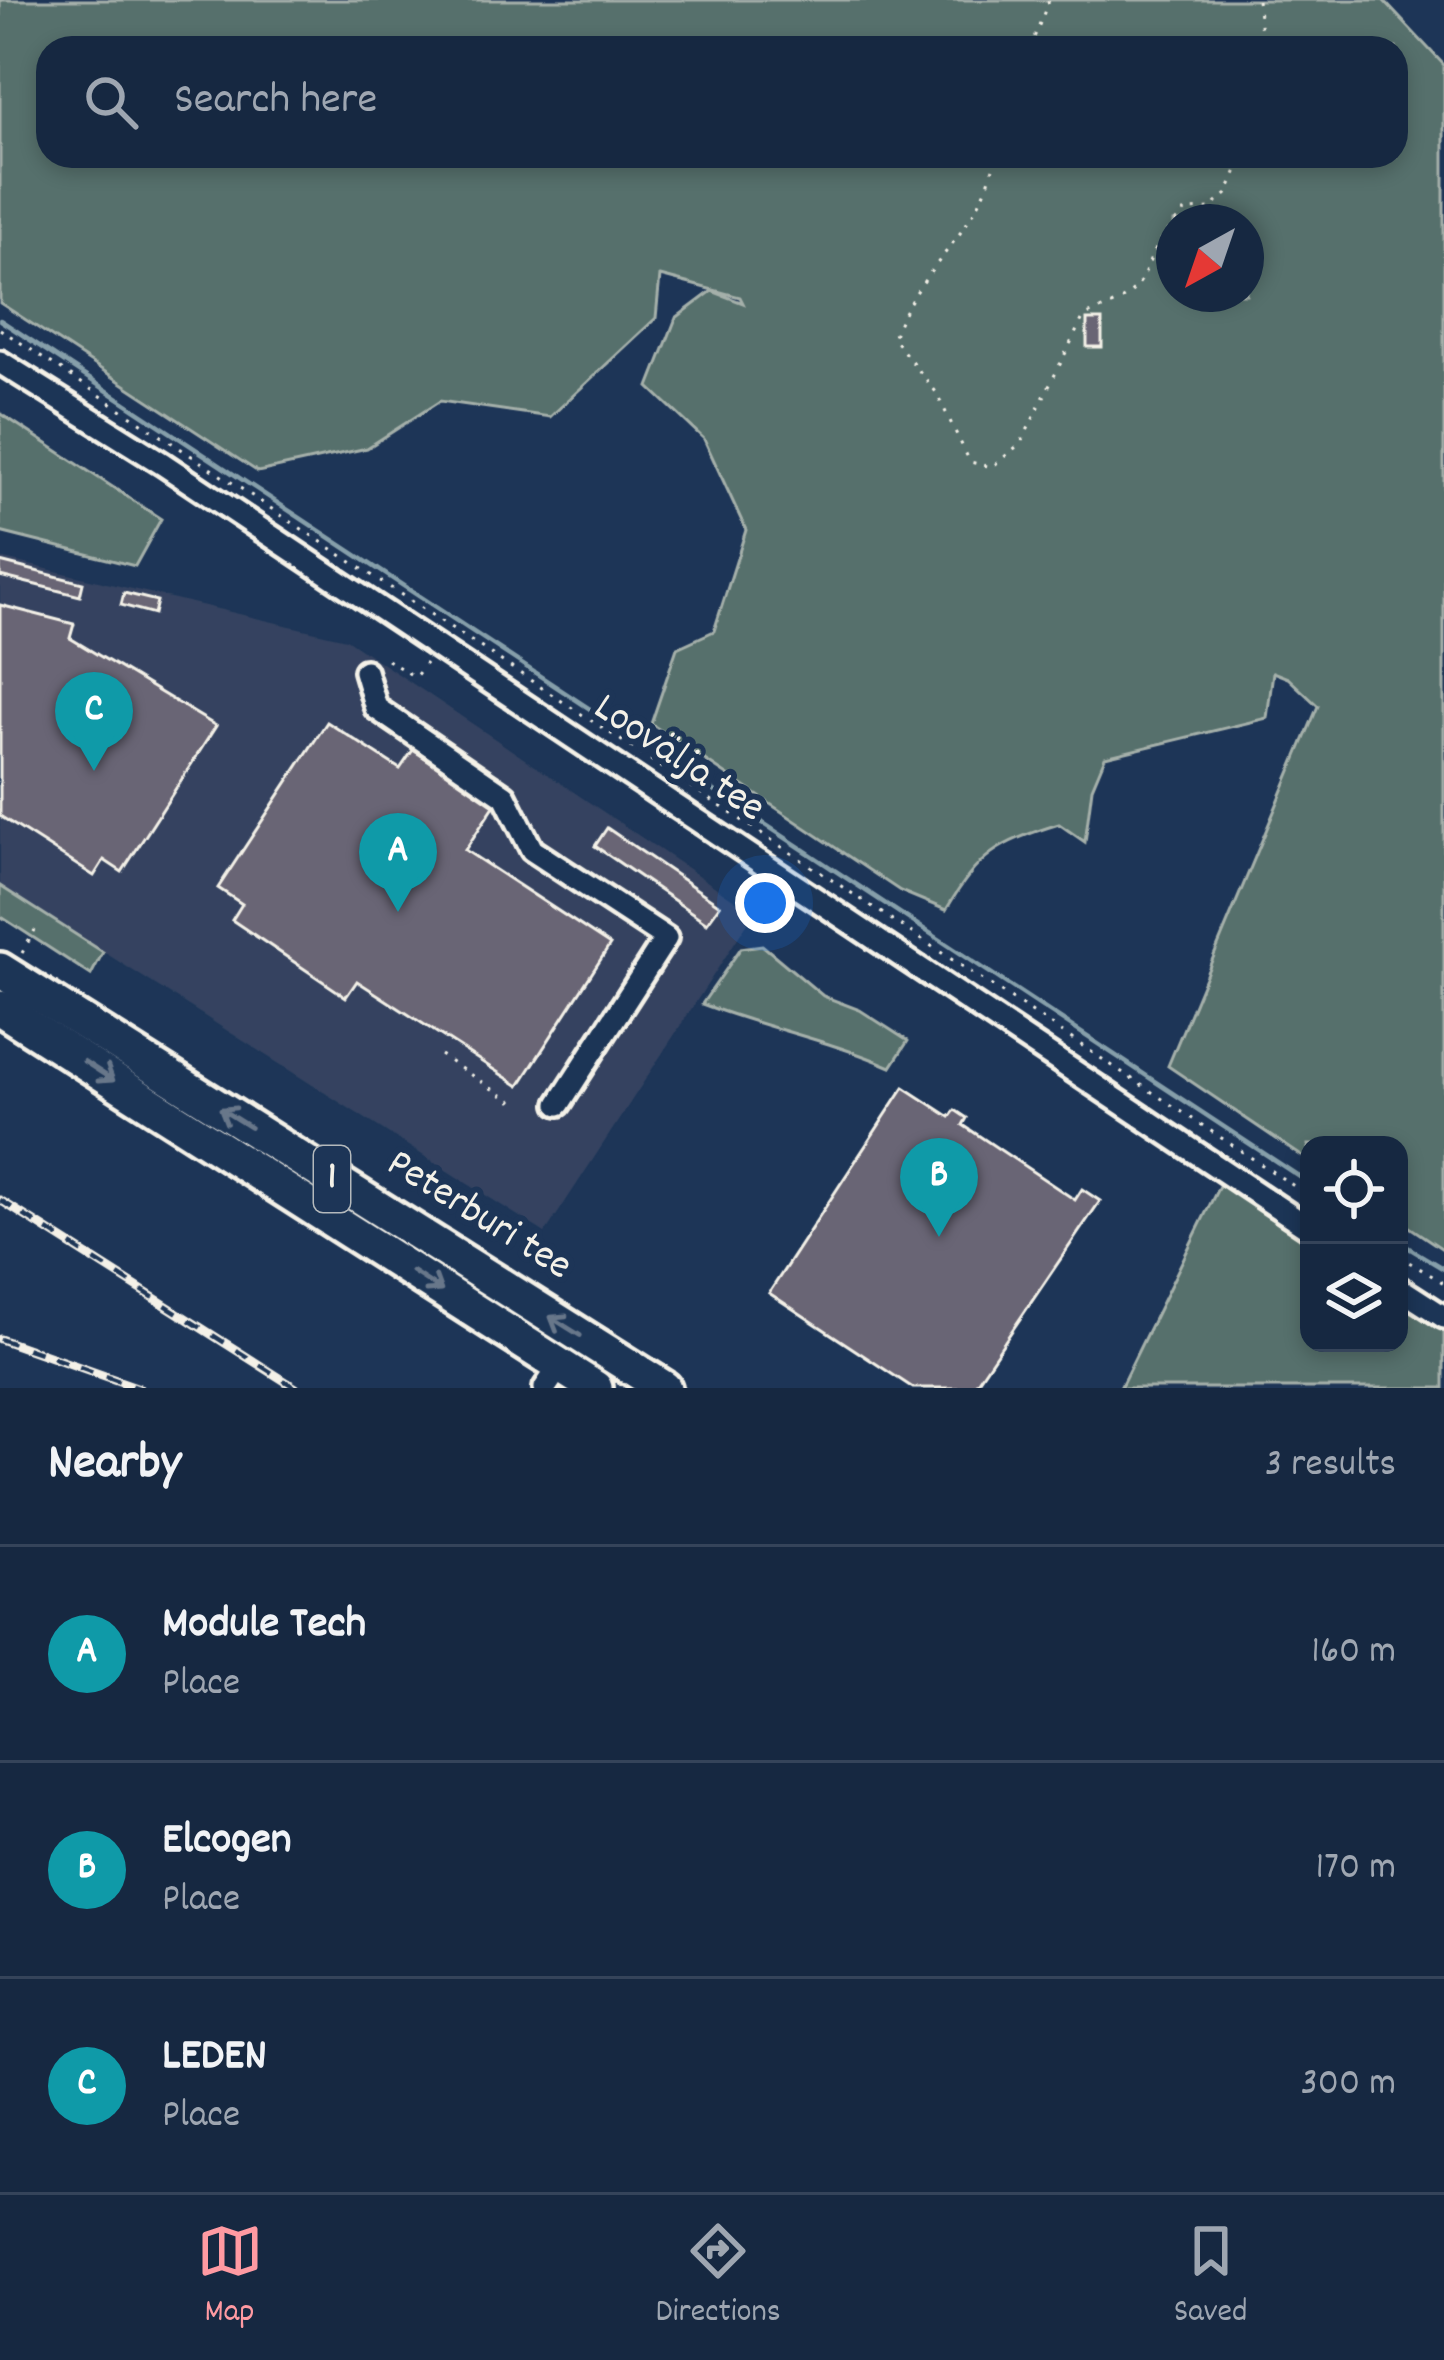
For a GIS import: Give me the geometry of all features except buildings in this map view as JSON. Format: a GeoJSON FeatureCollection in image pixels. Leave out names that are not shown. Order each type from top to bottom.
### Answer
{"type":"FeatureCollection","features":[{"type":"Feature","properties":{"kind":"highway","name":"Peterburi tee"},"geometry":{"type":"LineString","coordinates":[[4,972],[664,1388]]}},
{"type":"Feature","properties":{"kind":"highway","name":"Peterburi tee"},"geometry":{"type":"LineString","coordinates":[[0,1008],[553,1377],[595,1388]]}},
{"type":"Feature","properties":{"kind":"street","name":"Loovälja tee"},"geometry":{"type":"LineString","coordinates":[[0,362],[437,646],[1300,1222]]}},
{"type":"Feature","properties":{"kind":"street"},"geometry":{"type":"LineString","coordinates":[[365,671],[376,708],[505,796],[532,850],[666,938],[559,1104]]}},
{"type":"Feature","properties":{"kind":"street"},"geometry":{"type":"LineString","coordinates":[[1408,1294],[1444,1317]]}},
{"type":"Feature","properties":{"kind":"path"},"geometry":{"type":"LineString","coordinates":[[1035,36],[1049,0]]}},
{"type":"Feature","properties":{"kind":"path"},"geometry":{"type":"LineString","coordinates":[[1257,0],[1262,36]]}},
{"type":"Feature","properties":{"kind":"path"},"geometry":{"type":"LineString","coordinates":[[994,168],[991,188],[903,307],[892,338],[936,392],[970,462],[992,467],[1021,443],[1084,316],[1124,302],[1149,275],[1156,249]]}},
{"type":"Feature","properties":{"kind":"path"},"geometry":{"type":"LineString","coordinates":[[1216,204],[1227,194],[1239,168]]}},
{"type":"Feature","properties":{"kind":"path"},"geometry":{"type":"LineString","coordinates":[[0,329],[1300,1190]]}},
{"type":"Feature","properties":{"kind":"path"},"geometry":{"type":"LineString","coordinates":[[387,660],[415,677],[437,646]]}},
{"type":"Feature","properties":{"kind":"path"},"geometry":{"type":"LineString","coordinates":[[4,972],[35,930]]}},
{"type":"Feature","properties":{"kind":"path"},"geometry":{"type":"LineString","coordinates":[[440,1055],[511,1101],[517,1096]]}},
{"type":"Feature","properties":{"kind":"path"},"geometry":{"type":"LineString","coordinates":[[1408,1261],[1444,1283]]}},
{"type":"Feature","properties":{"kind":"shaded area"},"geometry":{"type":"Polygon","coordinates":[[[0,558],[346,639],[754,913],[545,1233],[0,886],[0,558]]]}},
{"type":"Feature","properties":{"kind":"green space"},"geometry":{"type":"Polygon","coordinates":[[[0,0],[1383,0],[1444,65],[1444,1250],[1408,1226],[1408,1136],[1300,1136],[1300,1155],[1168,1066],[1318,706],[1288,678],[1273,672],[1267,718],[1105,757],[1092,788],[1085,842],[1059,824],[1005,845],[980,863],[946,910],[900,891],[651,724],[677,648],[714,631],[746,530],[704,439],[649,387],[676,318],[712,291],[743,303],[740,297],[660,276],[656,318],[550,417],[440,401],[367,448],[258,472],[0,303],[0,0]]]}},
{"type":"Feature","properties":{"kind":"green space"},"geometry":{"type":"Polygon","coordinates":[[[0,413],[161,519],[135,566],[0,532],[0,413]]]}},
{"type":"Feature","properties":{"kind":"green space"},"geometry":{"type":"Polygon","coordinates":[[[0,886],[103,952],[91,975],[0,916],[0,886]]]}},
{"type":"Feature","properties":{"kind":"green space"},"geometry":{"type":"Polygon","coordinates":[[[762,945],[823,996],[860,1010],[908,1041],[891,1067],[702,1004],[741,948],[762,945]]]}},
{"type":"Feature","properties":{"kind":"green space"},"geometry":{"type":"Polygon","coordinates":[[[1221,1182],[1300,1234],[1300,1352],[1408,1352],[1408,1306],[1444,1328],[1444,1388],[1120,1388],[1221,1182]]]}},
{"type":"Feature","properties":{"kind":"waterway"},"geometry":{"type":"LineString","coordinates":[[0,320],[1300,1177]]}},
{"type":"Feature","properties":{"kind":"waterway"},"geometry":{"type":"LineString","coordinates":[[1402,1244],[1444,1269]]}},
{"type":"Feature","properties":{"kind":"railway"},"geometry":{"type":"LineString","coordinates":[[0,1200],[296,1388]]}},
{"type":"Feature","properties":{"kind":"railway"},"geometry":{"type":"LineString","coordinates":[[0,1339],[139,1388]]}},
{"type":"Feature","properties":{"kind":"place","name":"LEDEN"},"geometry":{"type":"Point","coordinates":[94,771]}},
{"type":"Feature","properties":{"kind":"place","name":"Module Tech"},"geometry":{"type":"Point","coordinates":[398,912]}},
{"type":"Feature","properties":{"kind":"place","name":"Elcogen"},"geometry":{"type":"Point","coordinates":[939,1237]}}]}
